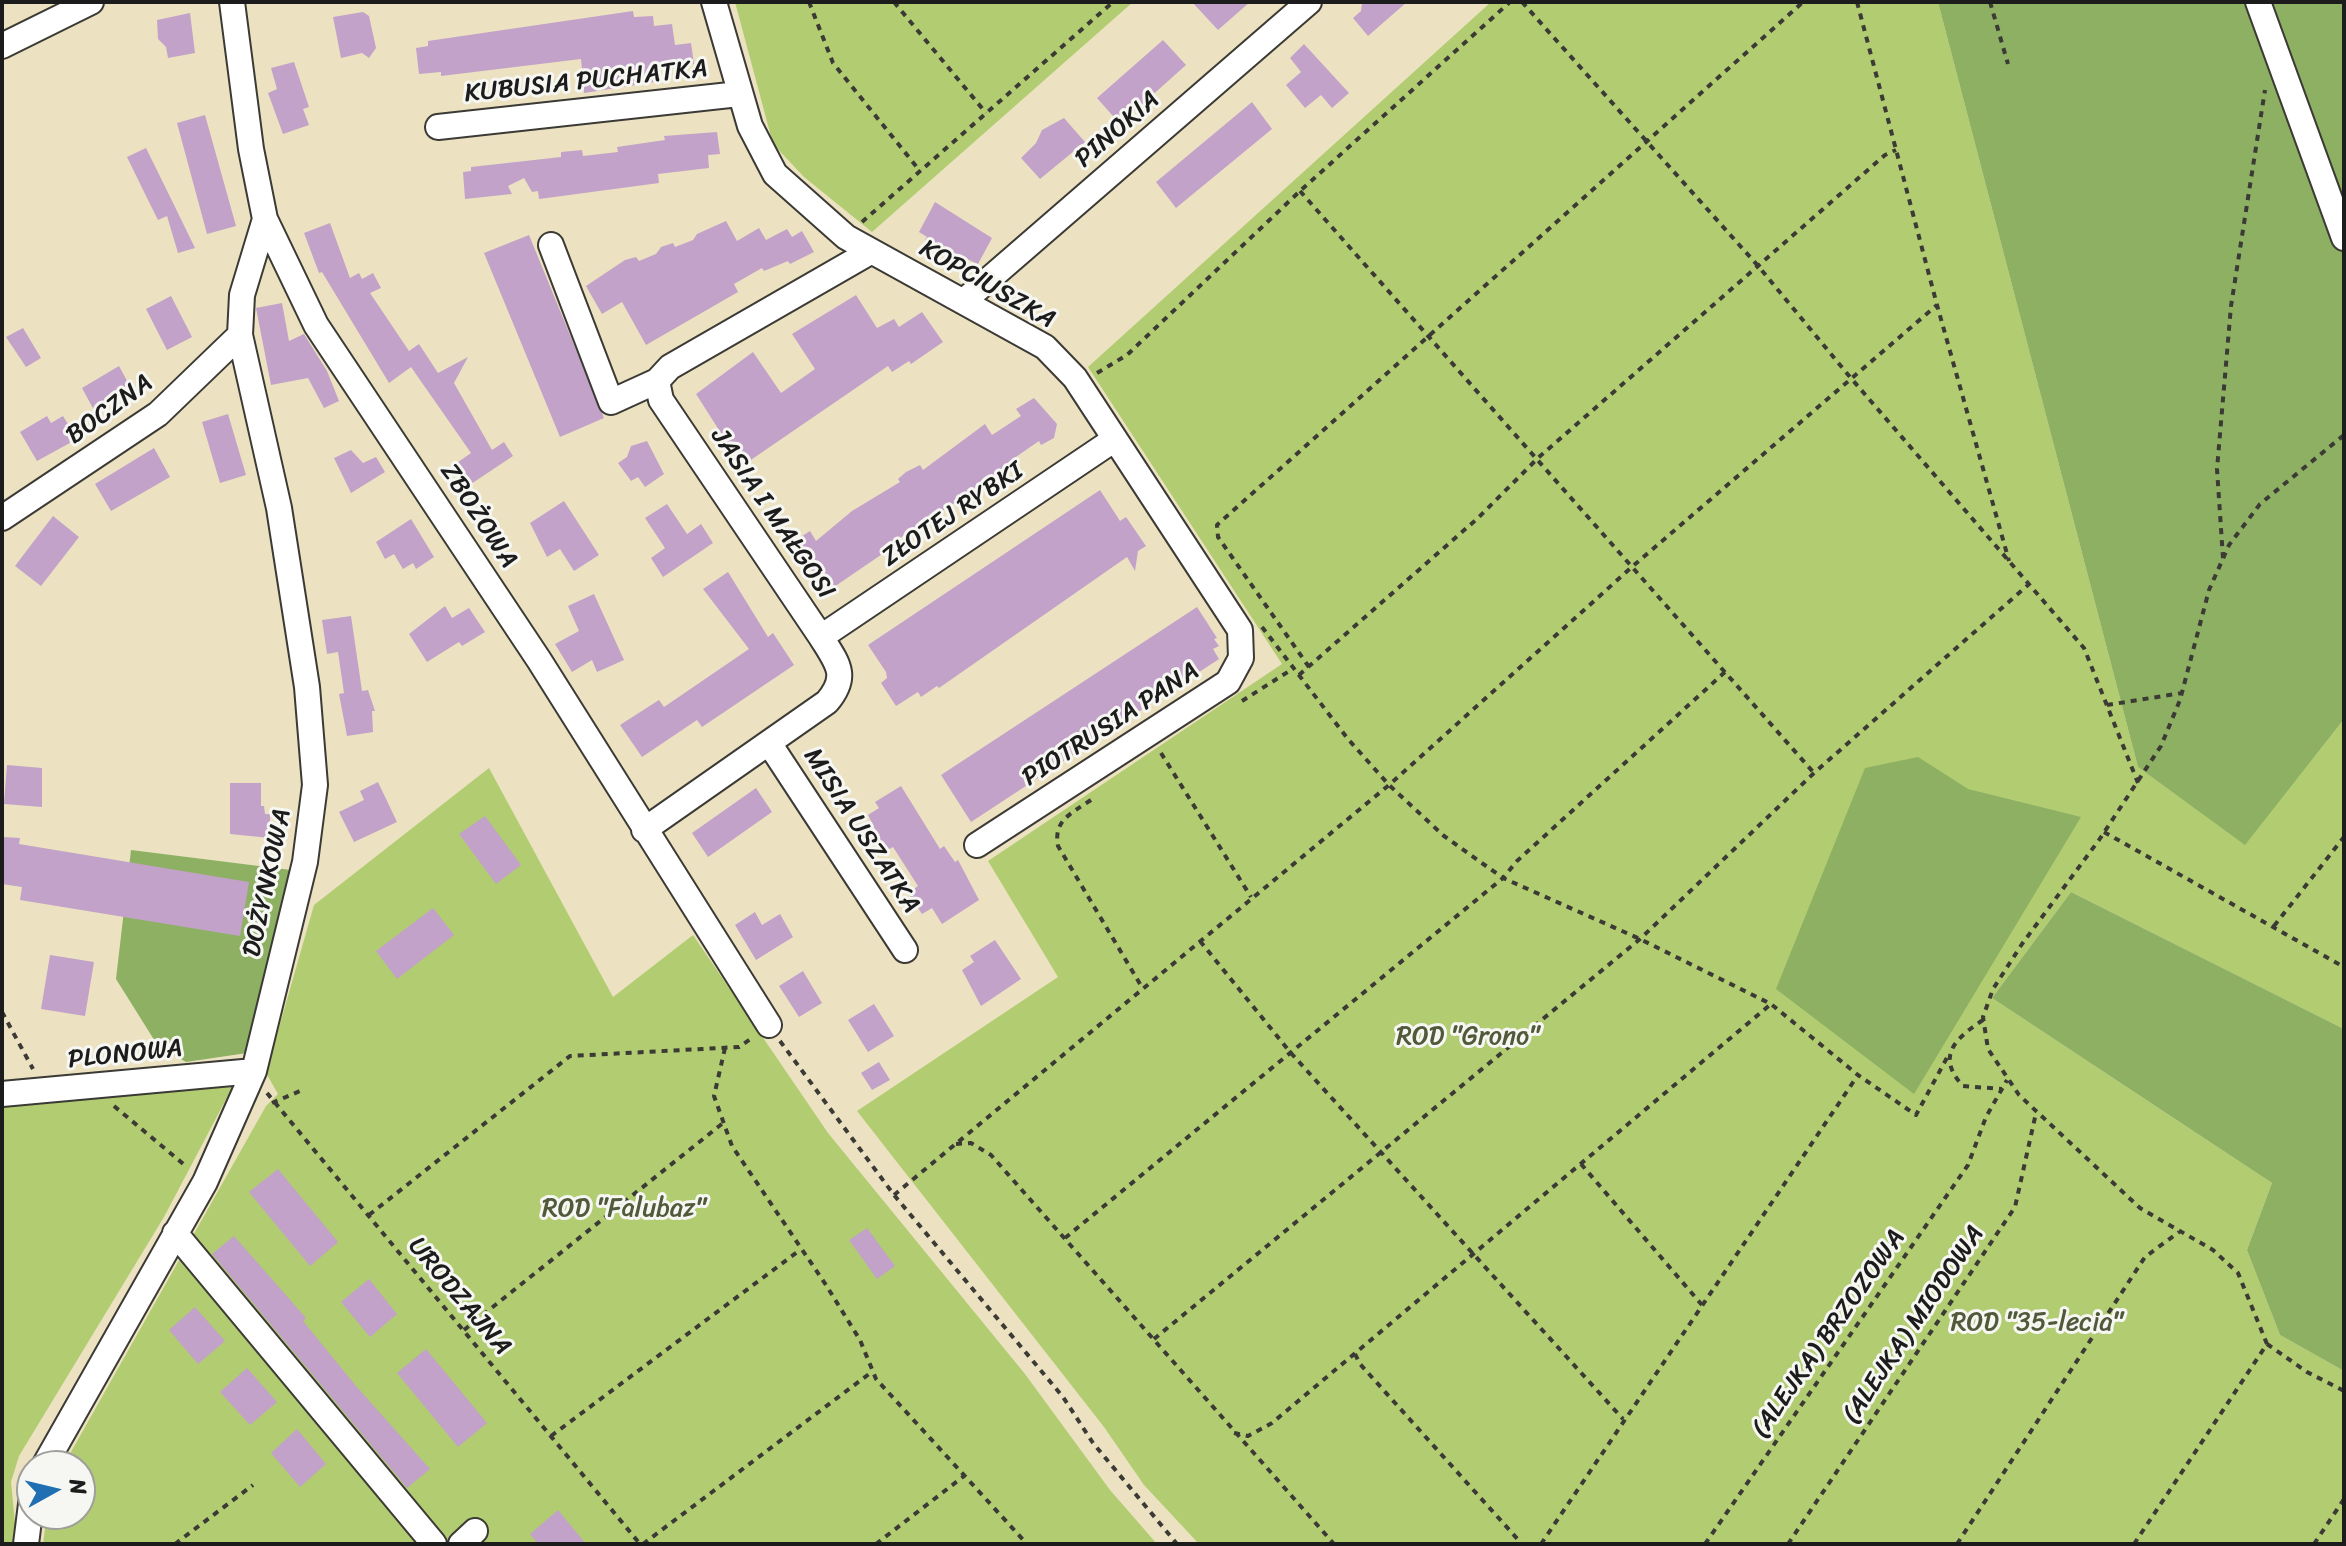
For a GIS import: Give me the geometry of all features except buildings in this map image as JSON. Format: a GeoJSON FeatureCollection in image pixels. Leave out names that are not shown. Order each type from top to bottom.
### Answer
{"type":"FeatureCollection","features":[{"type":"Feature","properties":{"kind":"street"},"geometry":{"type":"LineString","coordinates":[[2,46],[91,2]]}},
{"type":"Feature","properties":{"kind":"street","name":"ZBOŻOWA"},"geometry":{"type":"LineString","coordinates":[[232,2],[249,134],[265,219],[316,325],[539,660],[769,1025]]}},
{"type":"Feature","properties":{"kind":"street","name":"KOPCIUSZKA"},"geometry":{"type":"LineString","coordinates":[[714,2],[750,126],[775,174],[846,237],[965,300],[1045,347],[1075,378],[1115,439],[1249,625]]}},
{"type":"Feature","properties":{"kind":"street","name":"PINOKIA"},"geometry":{"type":"LineString","coordinates":[[965,300],[1309,2]]}},
{"type":"Feature","properties":{"kind":"street"},"geometry":{"type":"LineString","coordinates":[[2258,2],[2344,238]]}},
{"type":"Feature","properties":{"kind":"street","name":"KUBUSIA PUCHATKA"},"geometry":{"type":"LineString","coordinates":[[438,127],[739,94]]}},
{"type":"Feature","properties":{"kind":"street","name":"DOŻYNKOWA"},"geometry":{"type":"LineString","coordinates":[[53,1450],[205,1182],[254,1071],[305,862],[315,785],[299,627],[279,508],[240,335],[242,295],[265,219]]}},
{"type":"Feature","properties":{"kind":"street"},"geometry":{"type":"LineString","coordinates":[[551,245],[611,402],[657,381],[670,367],[870,252]]}},
{"type":"Feature","properties":{"kind":"street","name":"BOCZNA"},"geometry":{"type":"LineString","coordinates":[[2,518],[158,414],[240,335]]}},
{"type":"Feature","properties":{"kind":"street","name":"JASIA I MAŁGOSI"},"geometry":{"type":"LineString","coordinates":[[644,830],[827,702],[838,689],[841,677],[837,662],[821,637],[661,400],[657,381]]}},
{"type":"Feature","properties":{"kind":"street","name":"ZŁOTEJ RYBKI"},"geometry":{"type":"LineString","coordinates":[[821,637],[1115,439]]}},
{"type":"Feature","properties":{"kind":"street","name":"PIOTRUSIA PANA"},"geometry":{"type":"LineString","coordinates":[[977,845],[1228,682],[1241,658],[1249,625]]}},
{"type":"Feature","properties":{"kind":"street","name":"MISIA USZATKA"},"geometry":{"type":"LineString","coordinates":[[769,743],[905,950]]}},
{"type":"Feature","properties":{"kind":"street","name":"PLONOWA"},"geometry":{"type":"LineString","coordinates":[[2,1094],[254,1071]]}},
{"type":"Feature","properties":{"kind":"street"},"geometry":{"type":"LineString","coordinates":[[175,1233],[434,1544]]}},
{"type":"Feature","properties":{"kind":"path"},"geometry":{"type":"LineString","coordinates":[[809,2],[833,63],[920,171]]}},
{"type":"Feature","properties":{"kind":"path"},"geometry":{"type":"LineString","coordinates":[[894,2],[986,113]]}},
{"type":"Feature","properties":{"kind":"path"},"geometry":{"type":"LineString","coordinates":[[846,237],[1113,2]]}},
{"type":"Feature","properties":{"kind":"path"},"geometry":{"type":"LineString","coordinates":[[1075,378],[1088,377],[1127,355],[1300,191],[1510,2]]}},
{"type":"Feature","properties":{"kind":"path"},"geometry":{"type":"LineString","coordinates":[[1522,2],[1759,267],[2084,648],[2138,783]]}},
{"type":"Feature","properties":{"kind":"path"},"geometry":{"type":"LineString","coordinates":[[1309,667],[1218,537],[1217,525],[1803,2]]}},
{"type":"Feature","properties":{"kind":"path"},"geometry":{"type":"LineString","coordinates":[[1857,2],[1937,305],[2010,564]]}},
{"type":"Feature","properties":{"kind":"path"},"geometry":{"type":"LineString","coordinates":[[1990,2],[2008,64]]}},
{"type":"Feature","properties":{"kind":"path"},"geometry":{"type":"LineString","coordinates":[[2223,560],[2217,469],[2231,306],[2266,80]]}},
{"type":"Feature","properties":{"kind":"path"},"geometry":{"type":"LineString","coordinates":[[1299,675],[1478,518],[1538,458],[1885,155],[1896,150]]}},
{"type":"Feature","properties":{"kind":"path"},"geometry":{"type":"LineString","coordinates":[[1300,191],[1814,773]]}},
{"type":"Feature","properties":{"kind":"path"},"geometry":{"type":"LineString","coordinates":[[894,1195],[1389,785],[1633,566],[1937,305]]}},
{"type":"Feature","properties":{"kind":"path"},"geometry":{"type":"LineString","coordinates":[[2344,435],[2260,504],[2223,560],[2209,590],[2182,693],[2161,746],[2104,832],[2022,944],[1993,989],[1983,1020],[1988,1049],[2007,1080],[2036,1113],[2140,1208],[2213,1250],[2238,1273],[2267,1344],[2307,1372],[2344,1391]]}},
{"type":"Feature","properties":{"kind":"path"},"geometry":{"type":"LineString","coordinates":[[1154,1339],[1640,939],[1814,773],[2028,585]]}},
{"type":"Feature","properties":{"kind":"path"},"geometry":{"type":"LineString","coordinates":[[1249,625],[1294,668],[1389,785],[1444,836],[1503,878],[1640,939],[1771,1004],[1900,1107],[1916,1115],[1959,1036],[1983,1020]]}},
{"type":"Feature","properties":{"kind":"path"},"geometry":{"type":"LineString","coordinates":[[1241,702],[1294,668]]}},
{"type":"Feature","properties":{"kind":"path"},"geometry":{"type":"LineString","coordinates":[[1065,1238],[1503,878],[1517,861],[1725,672]]}},
{"type":"Feature","properties":{"kind":"path"},"geometry":{"type":"LineString","coordinates":[[2107,705],[2182,693]]}},
{"type":"Feature","properties":{"kind":"path"},"geometry":{"type":"LineString","coordinates":[[1149,761],[1161,753],[1251,898]]}},
{"type":"Feature","properties":{"kind":"path"},"geometry":{"type":"LineString","coordinates":[[1099,795],[1061,821],[1056,833],[1058,846],[1143,989]]}},
{"type":"Feature","properties":{"kind":"path"},"geometry":{"type":"LineString","coordinates":[[2104,832],[2344,967]]}},
{"type":"Feature","properties":{"kind":"path"},"geometry":{"type":"LineString","coordinates":[[2274,926],[2344,837]]}},
{"type":"Feature","properties":{"kind":"path"},"geometry":{"type":"LineString","coordinates":[[1200,941],[1290,1052],[1623,1419]]}},
{"type":"Feature","properties":{"kind":"path"},"geometry":{"type":"LineString","coordinates":[[1234,1433],[1248,1436],[1259,1432],[1771,1004]]}},
{"type":"Feature","properties":{"kind":"path"},"geometry":{"type":"LineString","coordinates":[[2,1012],[35,1073]]}},
{"type":"Feature","properties":{"kind":"path"},"geometry":{"type":"LineString","coordinates":[[369,1215],[570,1056],[739,1047],[769,1025],[894,1195],[1063,1397],[1110,1464],[1177,1544]]}},
{"type":"Feature","properties":{"kind":"path"},"geometry":{"type":"LineString","coordinates":[[725,1048],[714,1096],[732,1146],[860,1340],[876,1379],[1027,1544]]}},
{"type":"Feature","properties":{"kind":"path"},"geometry":{"type":"LineString","coordinates":[[1949,1054],[1952,1074],[1963,1086],[2002,1089]]}},
{"type":"Feature","properties":{"kind":"path","name":"URODZAJNA"},"geometry":{"type":"LineString","coordinates":[[254,1071],[272,1103],[642,1544]]}},
{"type":"Feature","properties":{"kind":"path"},"geometry":{"type":"LineString","coordinates":[[1541,1544],[1858,1075]]}},
{"type":"Feature","properties":{"kind":"path","name":"(ALEJKA) BRZOZOWA"},"geometry":{"type":"LineString","coordinates":[[1705,1544],[1968,1165],[1986,1117],[2007,1080]]}},
{"type":"Feature","properties":{"kind":"path"},"geometry":{"type":"LineString","coordinates":[[272,1103],[300,1091]]}},
{"type":"Feature","properties":{"kind":"path"},"geometry":{"type":"LineString","coordinates":[[110,1103],[205,1182]]}},
{"type":"Feature","properties":{"kind":"path","name":"(ALEJKA) MIODOWA"},"geometry":{"type":"LineString","coordinates":[[1788,1544],[2015,1207],[2036,1113]]}},
{"type":"Feature","properties":{"kind":"path"},"geometry":{"type":"LineString","coordinates":[[464,1330],[723,1123]]}},
{"type":"Feature","properties":{"kind":"path"},"geometry":{"type":"LineString","coordinates":[[955,1144],[971,1143],[991,1155],[1334,1544]]}},
{"type":"Feature","properties":{"kind":"path"},"geometry":{"type":"LineString","coordinates":[[1581,1164],[1702,1305]]}},
{"type":"Feature","properties":{"kind":"path"},"geometry":{"type":"LineString","coordinates":[[1957,1544],[2145,1257],[2179,1232]]}},
{"type":"Feature","properties":{"kind":"path"},"geometry":{"type":"LineString","coordinates":[[551,1436],[800,1250]]}},
{"type":"Feature","properties":{"kind":"path"},"geometry":{"type":"LineString","coordinates":[[2134,1544],[2267,1344]]}},
{"type":"Feature","properties":{"kind":"path"},"geometry":{"type":"LineString","coordinates":[[1355,1354],[1360,1364],[1522,1544]]}},
{"type":"Feature","properties":{"kind":"path"},"geometry":{"type":"LineString","coordinates":[[642,1544],[873,1371]]}},
{"type":"Feature","properties":{"kind":"path"},"geometry":{"type":"LineString","coordinates":[[876,1544],[964,1476]]}},
{"type":"Feature","properties":{"kind":"path"},"geometry":{"type":"LineString","coordinates":[[175,1544],[253,1485]]}},
{"type":"Feature","properties":{"kind":"path"},"geometry":{"type":"LineString","coordinates":[[2314,1544],[2344,1499]]}},
{"type":"Feature","properties":{"kind":"green space"},"geometry":{"type":"Polygon","coordinates":[[[735,2],[1133,2],[872,232],[804,177],[773,144],[735,2]]]}},
{"type":"Feature","properties":{"kind":"green space","name":"ROD \"Grono\""},"geometry":{"type":"Polygon","coordinates":[[[1491,2],[1938,2],[2138,767],[2245,844],[2344,719],[2344,1029],[2071,892],[1992,998],[2272,1183],[2247,1250],[2280,1335],[2344,1371],[2344,1544],[1199,1544],[1144,1485],[1104,1427],[857,1111],[1058,977],[988,861],[1282,664],[1088,367],[1491,2]]]}},
{"type":"Feature","properties":{"kind":"green space"},"geometry":{"type":"Polygon","coordinates":[[[1938,2],[2344,2],[2344,719],[2245,845],[2138,767],[1938,2]]]}},
{"type":"Feature","properties":{"kind":"green space"},"geometry":{"type":"Polygon","coordinates":[[[1918,757],[1968,789],[2081,817],[1914,1094],[1776,989],[1865,768],[1918,757]]]}},
{"type":"Feature","properties":{"kind":"green space","name":"ROD \"Falubaz\""},"geometry":{"type":"Polygon","coordinates":[[[489,768],[613,997],[693,935],[828,1133],[1025,1374],[1110,1490],[1157,1544],[43,1544],[45,1530],[96,1530],[96,1450],[72,1450],[266,1106],[278,1094],[266,1073],[314,905],[489,768]]]}},
{"type":"Feature","properties":{"kind":"green space"},"geometry":{"type":"Polygon","coordinates":[[[131,850],[291,870],[247,1053],[186,1062],[158,1046],[116,979],[131,850]]]}},
{"type":"Feature","properties":{"kind":"green space"},"geometry":{"type":"Polygon","coordinates":[[[2071,892],[2344,1029],[2344,1371],[2280,1335],[2247,1250],[2272,1183],[1992,998],[2071,892]]]}},
{"type":"Feature","properties":{"kind":"green space"},"geometry":{"type":"Polygon","coordinates":[[[233,1086],[164,1217],[23,1450],[16,1450],[16,1466],[11,1482],[17,1544],[2,1544],[2,1106],[46,1104],[160,1088],[233,1086]]]}},
{"type":"Feature","properties":{"kind":"park label","name":"ROD \"35-lecia\""},"geometry":{"type":"Point","coordinates":[2037,1323]}}]}
